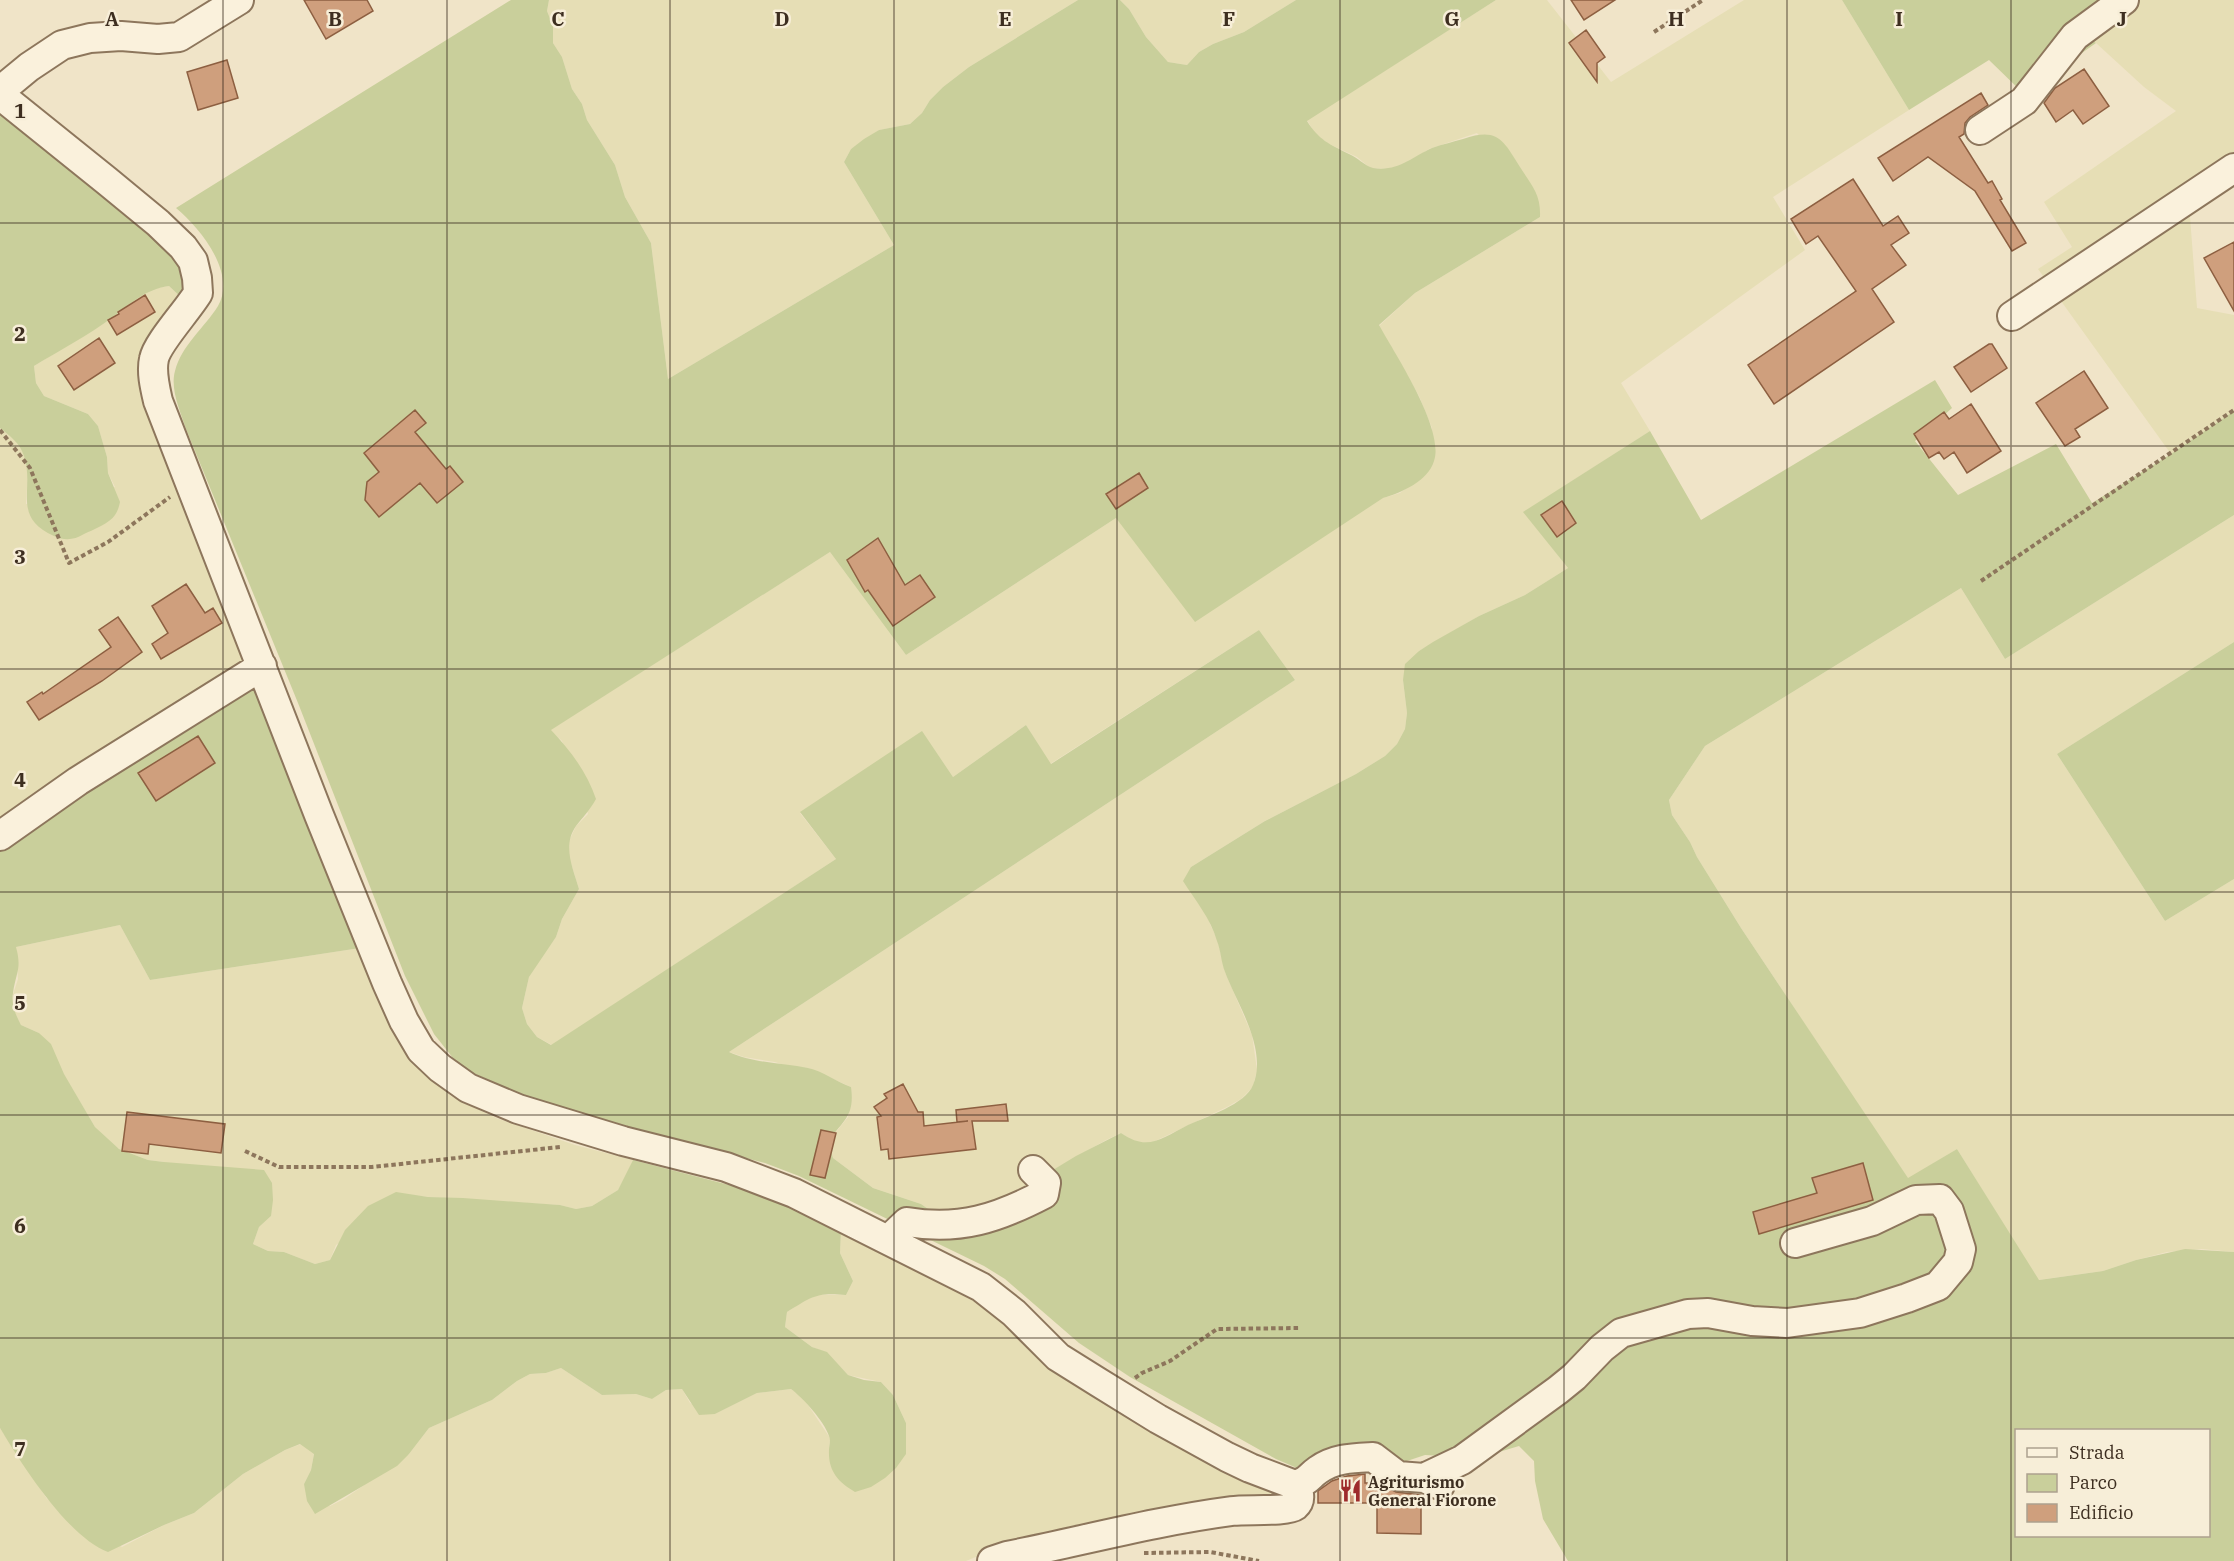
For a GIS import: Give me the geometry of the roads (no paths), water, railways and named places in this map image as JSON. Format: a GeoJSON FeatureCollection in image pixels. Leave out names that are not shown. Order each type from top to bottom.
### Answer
{"type":"FeatureCollection","features":[{"type":"Feature","properties":{"kind":"street"},"geometry":{"type":"LineString","coordinates":[[238,0],[179,37],[90,38],[62,45],[29,67],[0,93],[158,223],[183,247],[193,261],[198,293],[160,343],[154,359],[154,379],[158,401],[319,815],[392,993],[421,1050],[440,1068],[468,1088],[518,1108],[623,1141],[726,1167],[794,1193],[981,1287],[1014,1313],[1058,1357],[1227,1456],[1250,1468],[1295,1485],[1307,1482],[1316,1471],[1334,1461],[1373,1457],[1398,1476],[1432,1481],[1558,1390],[1621,1333],[1688,1314],[1708,1313],[1752,1321],[1787,1323],[1860,1313],[1938,1286],[1958,1262],[1961,1249],[1949,1211],[1940,1199],[1916,1200],[1872,1221],[1795,1243]]}},
{"type":"Feature","properties":{"kind":"street"},"geometry":{"type":"LineString","coordinates":[[1980,130],[2024,101],[2075,36],[2124,0]]}},
{"type":"Feature","properties":{"kind":"street"},"geometry":{"type":"LineString","coordinates":[[2013,316],[2234,168]]}},
{"type":"Feature","properties":{"kind":"street"},"geometry":{"type":"LineString","coordinates":[[0,836],[78,781],[262,666]]}},
{"type":"Feature","properties":{"kind":"street"},"geometry":{"type":"LineString","coordinates":[[888,1240],[907,1222],[930,1226],[975,1223],[1019,1207],[1044,1194],[1046,1183],[1033,1170]]}},
{"type":"Feature","properties":{"kind":"street"},"geometry":{"type":"LineString","coordinates":[[992,1561],[1197,1516],[1234,1510],[1285,1510],[1295,1506],[1299,1500],[1299,1492],[1295,1485]]}},
{"type":"Feature","properties":{"kind":"place","name":"Agriturismo General Fiorone"},"geometry":{"type":"Point","coordinates":[1350,1491]}}]}
